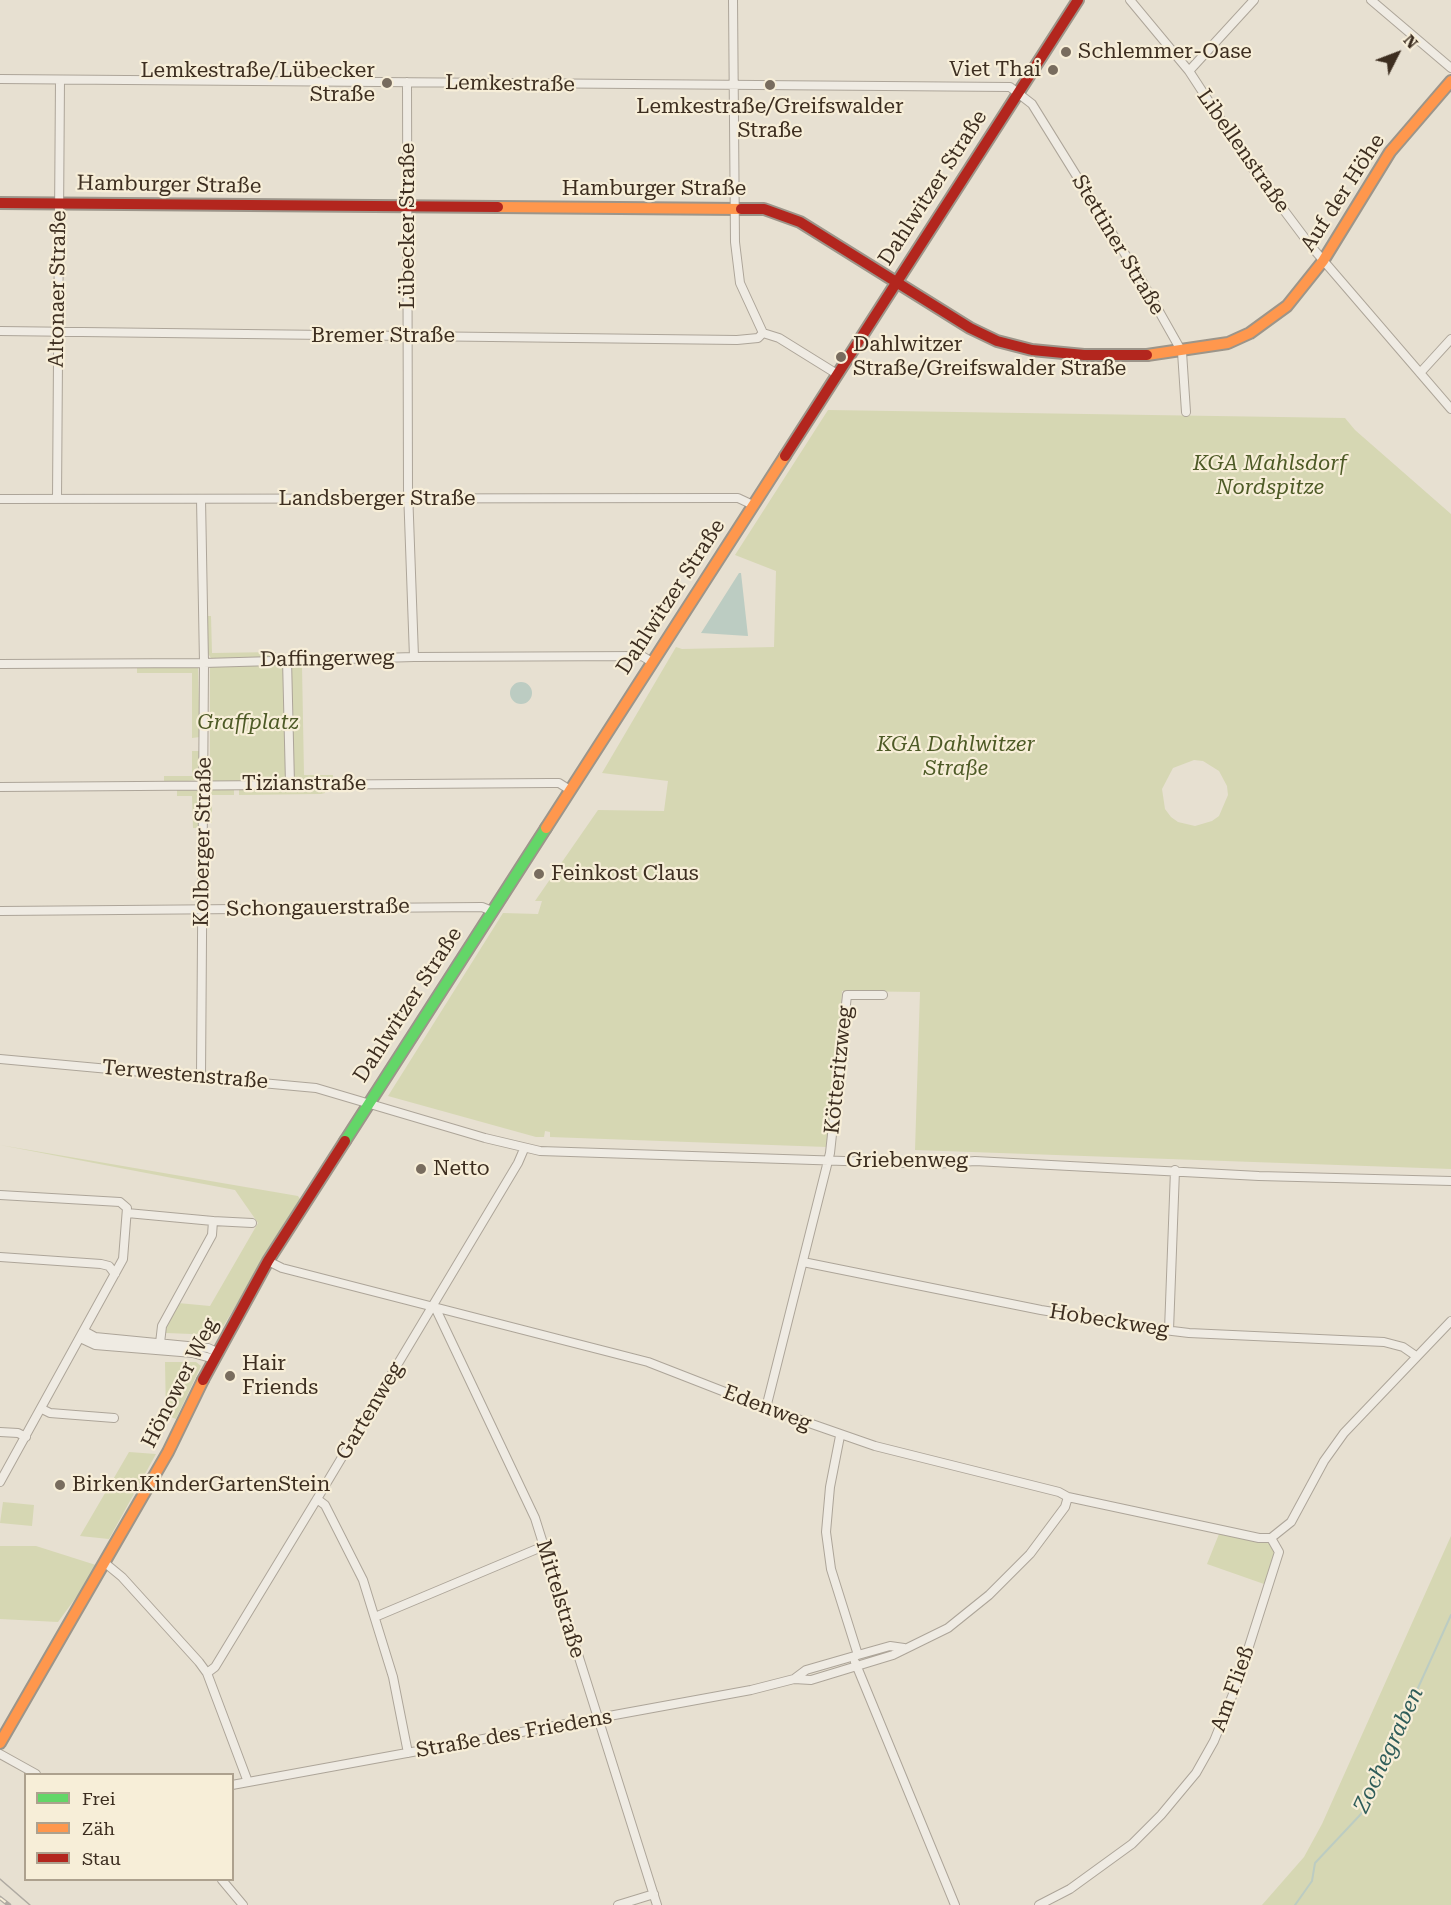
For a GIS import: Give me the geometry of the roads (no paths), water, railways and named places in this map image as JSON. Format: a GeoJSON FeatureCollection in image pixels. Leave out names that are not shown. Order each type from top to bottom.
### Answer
{"type":"FeatureCollection","features":[{"type":"Feature","properties":{"kind":"main road","name":"Dahlwitzer Straße"},"geometry":{"type":"LineString","coordinates":[[308,1198],[1078,0]]}},
{"type":"Feature","properties":{"kind":"main road","name":"Auf der Höhe"},"geometry":{"type":"LineString","coordinates":[[1266,324],[1287,306],[1323,261],[1380,166],[1451,81]]}},
{"type":"Feature","properties":{"kind":"main road","name":"Hamburger Straße"},"geometry":{"type":"LineString","coordinates":[[0,203],[764,209],[800,222],[970,328],[997,341],[1032,350],[1109,356],[1182,352],[1228,343],[1266,324]]}},
{"type":"Feature","properties":{"kind":"main road","name":"Hönower Weg"},"geometry":{"type":"LineString","coordinates":[[0,1743],[182,1425],[216,1355],[268,1261],[308,1198]]}},
{"type":"Feature","properties":{"kind":"street"},"geometry":{"type":"LineString","coordinates":[[733,0],[737,269],[745,297],[763,333],[779,338],[837,374]]}},
{"type":"Feature","properties":{"kind":"street","name":"Libellenstraße"},"geometry":{"type":"LineString","coordinates":[[1130,0],[1189,71],[1258,176],[1323,261],[1451,409]]}},
{"type":"Feature","properties":{"kind":"street"},"geometry":{"type":"LineString","coordinates":[[1189,71],[1254,0]]}},
{"type":"Feature","properties":{"kind":"street"},"geometry":{"type":"LineString","coordinates":[[1371,0],[1451,68]]}},
{"type":"Feature","properties":{"kind":"street","name":"Lemkestraße"},"geometry":{"type":"LineString","coordinates":[[0,80],[1005,86],[1018,92]]}},
{"type":"Feature","properties":{"kind":"street","name":"Altonaer Straße"},"geometry":{"type":"LineString","coordinates":[[57,499],[60,80]]}},
{"type":"Feature","properties":{"kind":"street","name":"Lübecker Straße"},"geometry":{"type":"LineString","coordinates":[[407,82],[409,500],[414,657]]}},
{"type":"Feature","properties":{"kind":"street","name":"Stettiner Straße"},"geometry":{"type":"LineString","coordinates":[[1018,92],[1032,104],[1143,283],[1182,352],[1185,411]]}},
{"type":"Feature","properties":{"kind":"street","name":"Bremer Straße"},"geometry":{"type":"LineString","coordinates":[[0,331],[737,340],[758,338],[763,333]]}},
{"type":"Feature","properties":{"kind":"street"},"geometry":{"type":"LineString","coordinates":[[1420,373],[1451,339]]}},
{"type":"Feature","properties":{"kind":"street","name":"Landsberger Straße"},"geometry":{"type":"LineString","coordinates":[[0,499],[738,498],[753,505]]}},
{"type":"Feature","properties":{"kind":"street","name":"Kolberger Straße"},"geometry":{"type":"LineString","coordinates":[[201,499],[204,663],[201,1076]]}},
{"type":"Feature","properties":{"kind":"street","name":"Daffingerweg"},"geometry":{"type":"LineString","coordinates":[[0,664],[204,663],[414,657],[642,656],[652,662]]}},
{"type":"Feature","properties":{"kind":"street"},"geometry":{"type":"LineString","coordinates":[[287,659],[290,784]]}},
{"type":"Feature","properties":{"kind":"street","name":"Tizianstraße"},"geometry":{"type":"LineString","coordinates":[[0,788],[204,784],[559,783],[570,790]]}},
{"type":"Feature","properties":{"kind":"street","name":"Schongauerstraße"},"geometry":{"type":"LineString","coordinates":[[0,911],[482,907],[492,911]]}},
{"type":"Feature","properties":{"kind":"street","name":"Kötteritzweg"},"geometry":{"type":"LineString","coordinates":[[766,1408],[827,1160],[836,1114],[847,995],[883,995]]}},
{"type":"Feature","properties":{"kind":"street","name":"Terwestenstraße"},"geometry":{"type":"LineString","coordinates":[[0,1059],[316,1088],[368,1104]]}},
{"type":"Feature","properties":{"kind":"street","name":"Griebenweg"},"geometry":{"type":"LineString","coordinates":[[368,1104],[524,1149],[664,1157],[935,1164],[975,1161],[1259,1176],[1451,1181]]}},
{"type":"Feature","properties":{"kind":"street","name":"Gartenweg"},"geometry":{"type":"LineString","coordinates":[[207,1673],[215,1667],[317,1499],[474,1238],[524,1149]]}},
{"type":"Feature","properties":{"kind":"street"},"geometry":{"type":"LineString","coordinates":[[1169,1330],[1175,1170]]}},
{"type":"Feature","properties":{"kind":"street"},"geometry":{"type":"LineString","coordinates":[[0,1195],[120,1202],[125,1204],[127,1213],[123,1259],[0,1482]]}},
{"type":"Feature","properties":{"kind":"street"},"geometry":{"type":"LineString","coordinates":[[127,1213],[252,1223]]}},
{"type":"Feature","properties":{"kind":"street"},"geometry":{"type":"LineString","coordinates":[[160,1343],[162,1326],[212,1235],[213,1221]]}},
{"type":"Feature","properties":{"kind":"street"},"geometry":{"type":"LineString","coordinates":[[0,1257],[101,1264],[109,1266],[115,1274]]}},
{"type":"Feature","properties":{"kind":"street","name":"Edenweg"},"geometry":{"type":"LineString","coordinates":[[268,1261],[282,1268],[434,1305],[648,1362],[840,1436],[929,1461],[1059,1492],[1068,1497],[1259,1539],[1271,1538]]}},
{"type":"Feature","properties":{"kind":"street","name":"Hobeckweg"},"geometry":{"type":"LineString","coordinates":[[803,1262],[1035,1309],[1169,1330],[1384,1342],[1403,1347],[1416,1356]]}},
{"type":"Feature","properties":{"kind":"street","name":"Mittelstraße"},"geometry":{"type":"LineString","coordinates":[[434,1305],[522,1489],[544,1546],[657,1905]]}},
{"type":"Feature","properties":{"kind":"street"},"geometry":{"type":"LineString","coordinates":[[1271,1538],[1291,1522],[1324,1461],[1349,1426],[1451,1321]]}},
{"type":"Feature","properties":{"kind":"street"},"geometry":{"type":"LineString","coordinates":[[82,1335],[208,1348],[216,1355]]}},
{"type":"Feature","properties":{"kind":"street"},"geometry":{"type":"LineString","coordinates":[[82,1335],[95,1345],[216,1355]]}},
{"type":"Feature","properties":{"kind":"street"},"geometry":{"type":"LineString","coordinates":[[42,1409],[50,1413],[114,1418]]}},
{"type":"Feature","properties":{"kind":"street"},"geometry":{"type":"LineString","coordinates":[[0,1432],[18,1433],[26,1437]]}},
{"type":"Feature","properties":{"kind":"street"},"geometry":{"type":"LineString","coordinates":[[840,1436],[830,1487],[826,1532],[831,1569],[857,1666],[955,1905]]}},
{"type":"Feature","properties":{"kind":"street","name":"Straße des Friedens"},"geometry":{"type":"LineString","coordinates":[[234,1785],[598,1719],[751,1690],[794,1679],[811,1680],[857,1666],[948,1628],[990,1595],[1030,1554],[1065,1506],[1068,1497]]}},
{"type":"Feature","properties":{"kind":"street"},"geometry":{"type":"LineString","coordinates":[[317,1499],[326,1504],[363,1580],[393,1677],[408,1753]]}},
{"type":"Feature","properties":{"kind":"street","name":"Am Fließ"},"geometry":{"type":"LineString","coordinates":[[1040,1905],[1085,1879],[1132,1844],[1161,1815],[1196,1773],[1214,1741],[1237,1684],[1279,1552],[1271,1538]]}},
{"type":"Feature","properties":{"kind":"street"},"geometry":{"type":"LineString","coordinates":[[375,1617],[544,1546]]}},
{"type":"Feature","properties":{"kind":"street"},"geometry":{"type":"LineString","coordinates":[[105,1563],[146,1602],[207,1673],[248,1782]]}},
{"type":"Feature","properties":{"kind":"street","name":"Straße des Friedens"},"geometry":{"type":"LineString","coordinates":[[794,1679],[806,1670],[855,1655],[890,1646],[904,1648]]}},
{"type":"Feature","properties":{"kind":"street"},"geometry":{"type":"LineString","coordinates":[[0,1754],[34,1773]]}},
{"type":"Feature","properties":{"kind":"street"},"geometry":{"type":"LineString","coordinates":[[223,1881],[243,1905]]}},
{"type":"Feature","properties":{"kind":"street"},"geometry":{"type":"LineString","coordinates":[[618,1905],[654,1894]]}},
{"type":"Feature","properties":{"kind":"waterway","name":"Zochegraben"},"geometry":{"type":"LineString","coordinates":[[1295,1905],[1312,1881],[1315,1863],[1361,1814],[1451,1615]]}},
{"type":"Feature","properties":{"kind":"tram line"},"geometry":{"type":"LineString","coordinates":[[0,1879],[30,1905]]}},
{"type":"Feature","properties":{"kind":"railway"},"geometry":{"type":"LineString","coordinates":[[0,1898],[9,1905]]}},
{"type":"Feature","properties":{"kind":"place","name":"Schlemmer-Oase"},"geometry":{"type":"Point","coordinates":[1066,52]}},
{"type":"Feature","properties":{"kind":"place","name":"Viet Thai"},"geometry":{"type":"Point","coordinates":[1053,70]}},
{"type":"Feature","properties":{"kind":"place","name":"Lemkestraße/Lübecker Straße"},"geometry":{"type":"Point","coordinates":[387,83]}},
{"type":"Feature","properties":{"kind":"place","name":"Lemkestraße/Greifswalder Straße"},"geometry":{"type":"Point","coordinates":[770,85]}},
{"type":"Feature","properties":{"kind":"place","name":"Dahlwitzer Straße/Greifswalder Straße"},"geometry":{"type":"Point","coordinates":[841,357]}},
{"type":"Feature","properties":{"kind":"place","name":"Feinkost Claus"},"geometry":{"type":"Point","coordinates":[539,874]}},
{"type":"Feature","properties":{"kind":"place","name":"Netto"},"geometry":{"type":"Point","coordinates":[421,1169]}},
{"type":"Feature","properties":{"kind":"place","name":"Hair Friends"},"geometry":{"type":"Point","coordinates":[230,1376]}},
{"type":"Feature","properties":{"kind":"place","name":"BirkenKinderGartenStein"},"geometry":{"type":"Point","coordinates":[60,1485]}},
{"type":"Feature","properties":{"kind":"park label","name":"KGA Mahlsdorf Nordspitze"},"geometry":{"type":"Point","coordinates":[1270,476]}},
{"type":"Feature","properties":{"kind":"park label","name":"Graffplatz"},"geometry":{"type":"Point","coordinates":[248,723]}},
{"type":"Feature","properties":{"kind":"park label","name":"KGA Dahlwitzer Straße"},"geometry":{"type":"Point","coordinates":[956,757]}}]}
